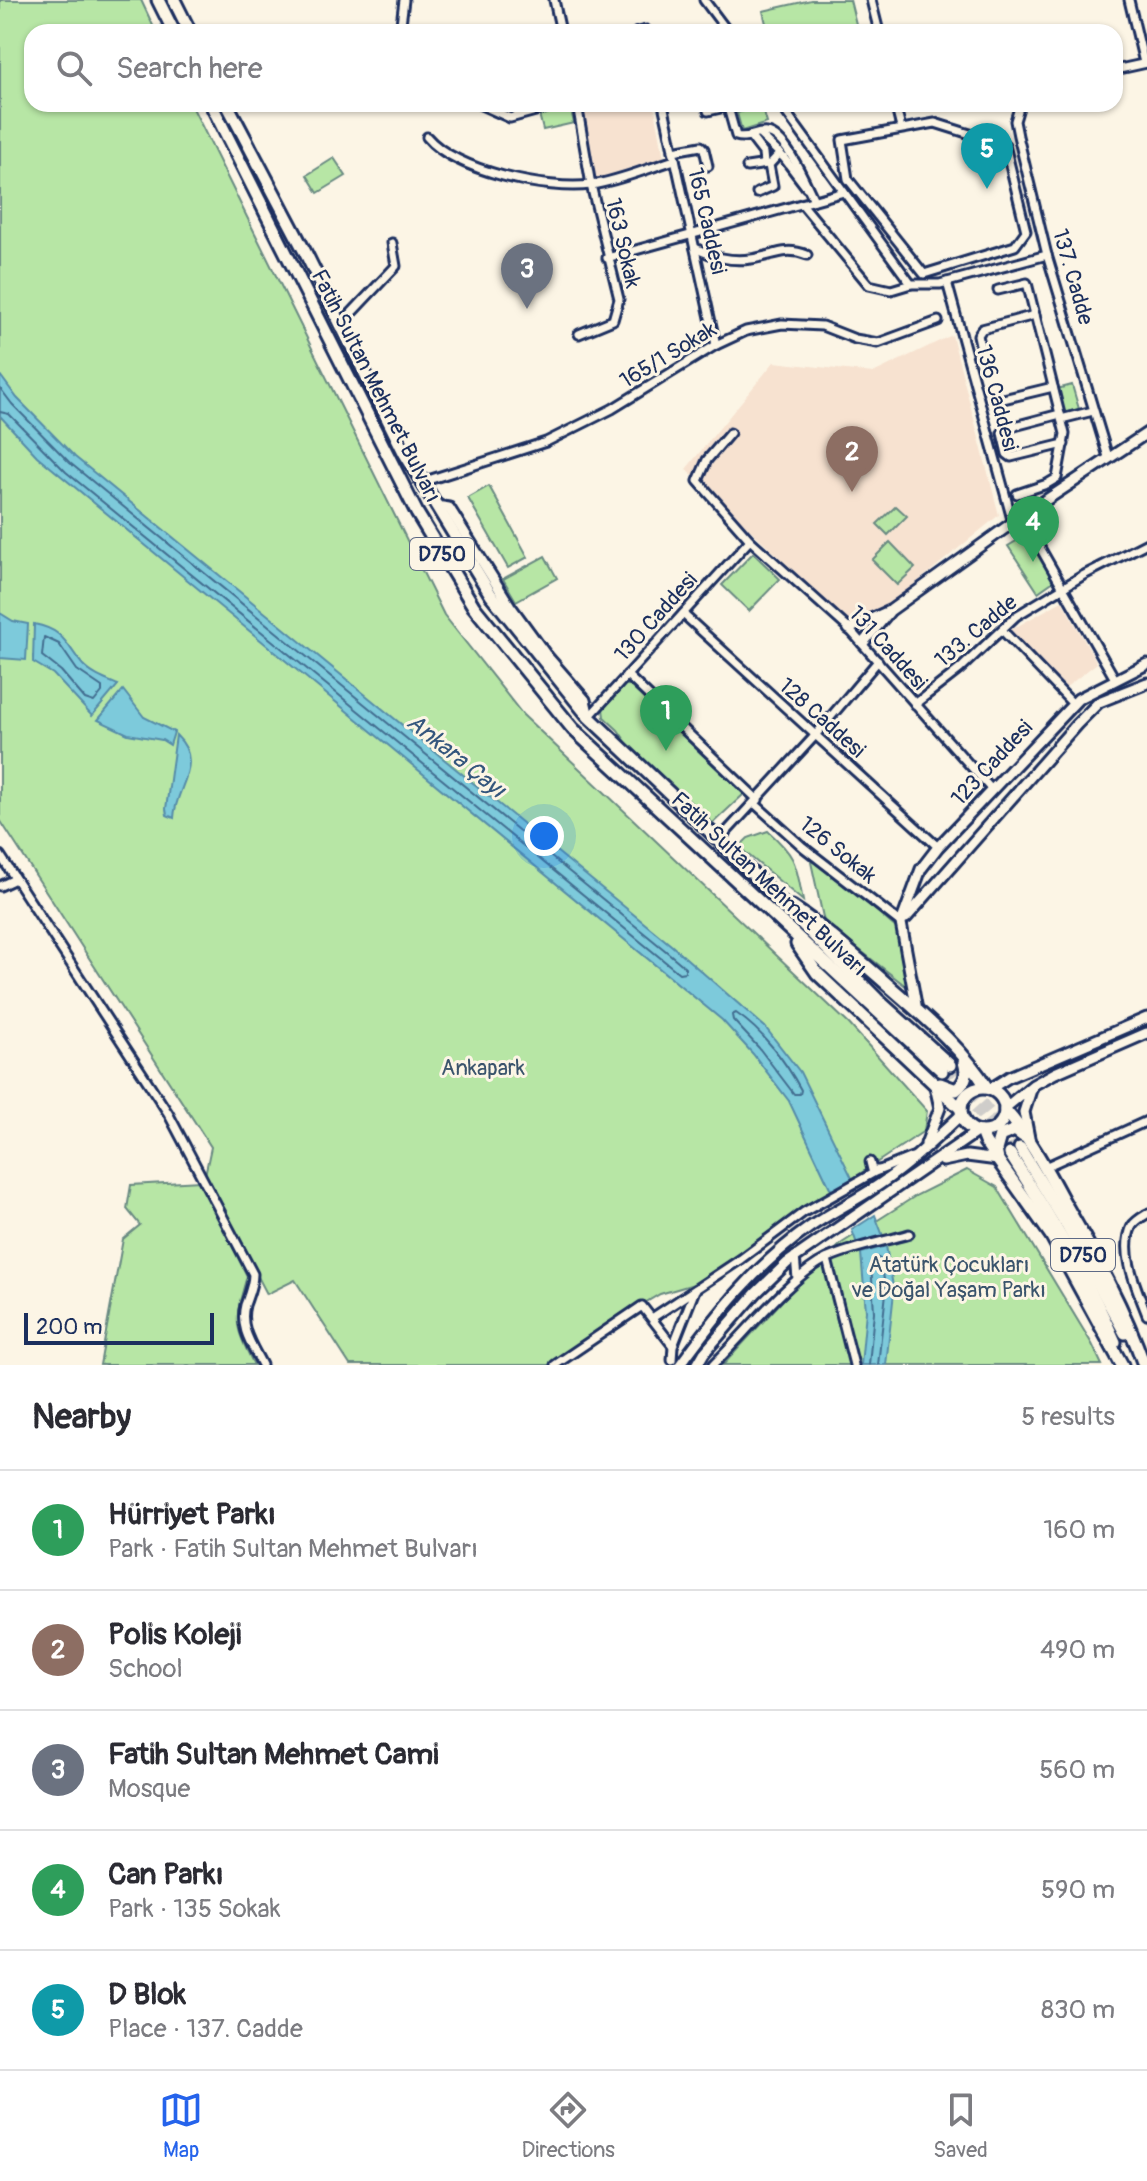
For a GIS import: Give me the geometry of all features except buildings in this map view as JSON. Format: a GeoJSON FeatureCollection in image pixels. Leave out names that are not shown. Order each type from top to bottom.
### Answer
{"type":"FeatureCollection","features":[{"type":"Feature","properties":{"kind":"highway"},"geometry":{"type":"LineString","coordinates":[[156,0],[170,24]]}},
{"type":"Feature","properties":{"kind":"highway"},"geometry":{"type":"LineString","coordinates":[[174,0],[188,24]]}},
{"type":"Feature","properties":{"kind":"highway"},"geometry":{"type":"LineString","coordinates":[[182,0],[190,24]]}},
{"type":"Feature","properties":{"kind":"highway","name":"Fatih Sultan Mehmet Bulvarı"},"geometry":{"type":"LineString","coordinates":[[215,112],[417,513],[474,607],[573,729],[941,1072]]}},
{"type":"Feature","properties":{"kind":"highway","name":"Fatih Sultan Mehmet Bulvarı"},"geometry":{"type":"LineString","coordinates":[[231,112],[405,454],[491,595],[589,717],[719,840],[877,999],[941,1072]]}},
{"type":"Feature","properties":{"kind":"highway"},"geometry":{"type":"LineString","coordinates":[[773,895],[815,922],[917,1010],[962,1055],[988,1088],[1001,1097],[1020,1148],[1045,1167],[1108,1281],[1143,1365]]}},
{"type":"Feature","properties":{"kind":"highway"},"geometry":{"type":"LineString","coordinates":[[941,1072],[956,1090],[963,1084],[968,1072],[962,1055]]}},
{"type":"Feature","properties":{"kind":"highway"},"geometry":{"type":"LineString","coordinates":[[941,1072],[965,1123],[979,1131],[1051,1235],[1124,1365]]}},
{"type":"Feature","properties":{"kind":"highway"},"geometry":{"type":"LineString","coordinates":[[961,1112],[965,1096],[988,1088]]}},
{"type":"Feature","properties":{"kind":"highway"},"geometry":{"type":"LineString","coordinates":[[979,1131],[997,1127],[1005,1109]]}},
{"type":"Feature","properties":{"kind":"highway"},"geometry":{"type":"LineString","coordinates":[[998,1160],[997,1145],[1004,1133],[1015,1130],[1020,1148]]}},
{"type":"Feature","properties":{"kind":"highway","name":"D750"},"geometry":{"type":"LineString","coordinates":[[1020,1148],[1058,1229],[1094,1294],[1124,1365]]}},
{"type":"Feature","properties":{"kind":"highway","name":"D750"},"geometry":{"type":"LineString","coordinates":[[1020,1148],[1066,1224],[1143,1365]]}},
{"type":"Feature","properties":{"kind":"main road"},"geometry":{"type":"LineString","coordinates":[[849,629],[891,610],[1022,516],[1144,435]]}},
{"type":"Feature","properties":{"kind":"main road"},"geometry":{"type":"LineString","coordinates":[[863,643],[891,610]]}},
{"type":"Feature","properties":{"kind":"main road","name":"123 Caddesi"},"geometry":{"type":"LineString","coordinates":[[901,923],[921,869],[991,789],[1078,699],[1147,664]]}},
{"type":"Feature","properties":{"kind":"main road","name":"123 Caddesi"},"geometry":{"type":"LineString","coordinates":[[901,923],[1099,702],[1147,683]]}},
{"type":"Feature","properties":{"kind":"main road"},"geometry":{"type":"LineString","coordinates":[[901,923],[917,1010]]}},
{"type":"Feature","properties":{"kind":"main road"},"geometry":{"type":"LineString","coordinates":[[988,1088],[1147,1018]]}},
{"type":"Feature","properties":{"kind":"main road"},"geometry":{"type":"LineString","coordinates":[[1005,1109],[1033,1085],[1147,1033]]}},
{"type":"Feature","properties":{"kind":"main road"},"geometry":{"type":"LineString","coordinates":[[922,1153],[940,1108],[941,1072]]}},
{"type":"Feature","properties":{"kind":"main road"},"geometry":{"type":"LineString","coordinates":[[1020,1148],[1024,1112],[1033,1085]]}},
{"type":"Feature","properties":{"kind":"main road"},"geometry":{"type":"LineString","coordinates":[[676,1363],[745,1284],[809,1227],[867,1193],[922,1153],[961,1112]]}},
{"type":"Feature","properties":{"kind":"main road"},"geometry":{"type":"LineString","coordinates":[[697,1365],[756,1293],[795,1256],[979,1131]]}},
{"type":"Feature","properties":{"kind":"main road"},"geometry":{"type":"LineString","coordinates":[[932,1165],[967,1156],[998,1160]]}},
{"type":"Feature","properties":{"kind":"street"},"geometry":{"type":"LineString","coordinates":[[401,24],[404,0]]}},
{"type":"Feature","properties":{"kind":"street"},"geometry":{"type":"LineString","coordinates":[[554,0],[559,24]]}},
{"type":"Feature","properties":{"kind":"street"},"geometry":{"type":"LineString","coordinates":[[704,0],[722,24]]}},
{"type":"Feature","properties":{"kind":"street"},"geometry":{"type":"LineString","coordinates":[[871,0],[877,24]]}},
{"type":"Feature","properties":{"kind":"street"},"geometry":{"type":"LineString","coordinates":[[1123,68],[1146,63],[1129,0]]}},
{"type":"Feature","properties":{"kind":"street"},"geometry":{"type":"LineString","coordinates":[[497,112],[510,118],[532,112]]}},
{"type":"Feature","properties":{"kind":"street","name":"163 Sokak"},"geometry":{"type":"LineString","coordinates":[[578,112],[591,185],[619,299],[613,320],[579,334]]}},
{"type":"Feature","properties":{"kind":"street","name":"165 Caddesi"},"geometry":{"type":"LineString","coordinates":[[665,112],[716,345]]}},
{"type":"Feature","properties":{"kind":"street"},"geometry":{"type":"LineString","coordinates":[[729,112],[735,134],[741,138],[772,135],[800,170],[814,200]]}},
{"type":"Feature","properties":{"kind":"street"},"geometry":{"type":"LineString","coordinates":[[786,112],[911,284]]}},
{"type":"Feature","properties":{"kind":"street"},"geometry":{"type":"LineString","coordinates":[[897,112],[901,128]]}},
{"type":"Feature","properties":{"kind":"street","name":"137. Cadde"},"geometry":{"type":"LineString","coordinates":[[1018,112],[1015,121],[1018,136],[1047,255],[1108,457]]}},
{"type":"Feature","properties":{"kind":"street"},"geometry":{"type":"LineString","coordinates":[[935,123],[1005,145],[1026,231],[1015,246],[924,274],[848,179],[842,140],[935,123]]}},
{"type":"Feature","properties":{"kind":"street"},"geometry":{"type":"LineString","coordinates":[[750,136],[763,153],[774,185],[757,193]]}},
{"type":"Feature","properties":{"kind":"street"},"geometry":{"type":"LineString","coordinates":[[427,137],[434,146],[482,170],[542,185],[591,185],[702,147],[708,166]]}},
{"type":"Feature","properties":{"kind":"street"},"geometry":{"type":"LineString","coordinates":[[747,167],[767,164],[782,151]]}},
{"type":"Feature","properties":{"kind":"street"},"geometry":{"type":"LineString","coordinates":[[607,258],[844,192]]}},
{"type":"Feature","properties":{"kind":"street"},"geometry":{"type":"LineString","coordinates":[[802,204],[869,285],[891,290],[911,284],[947,282],[1047,255]]}},
{"type":"Feature","properties":{"kind":"street"},"geometry":{"type":"LineString","coordinates":[[341,324],[396,266],[392,243]]}},
{"type":"Feature","properties":{"kind":"street"},"geometry":{"type":"LineString","coordinates":[[1015,246],[1021,262]]}},
{"type":"Feature","properties":{"kind":"street"},"geometry":{"type":"LineString","coordinates":[[695,248],[726,260],[751,259],[792,249],[807,255]]}},
{"type":"Feature","properties":{"kind":"street","name":"136 Caddesi"},"geometry":{"type":"LineString","coordinates":[[947,282],[1013,523]]}},
{"type":"Feature","properties":{"kind":"street"},"geometry":{"type":"LineString","coordinates":[[998,290],[1027,283],[1061,416],[1064,444],[1057,478],[1017,494]]}},
{"type":"Feature","properties":{"kind":"street"},"geometry":{"type":"LineString","coordinates":[[982,354],[978,335],[982,329],[1035,315]]}},
{"type":"Feature","properties":{"kind":"street","name":"165/1 Sokak"},"geometry":{"type":"LineString","coordinates":[[422,482],[546,442],[612,409],[716,345],[746,331],[782,324],[822,326],[855,339],[878,343],[938,321]]}},
{"type":"Feature","properties":{"kind":"street"},"geometry":{"type":"LineString","coordinates":[[999,400],[1053,387]]}},
{"type":"Feature","properties":{"kind":"street"},"geometry":{"type":"LineString","coordinates":[[1064,444],[1011,457],[1007,454],[1002,433],[1005,429],[1093,411]]}},
{"type":"Feature","properties":{"kind":"street","name":"131 Caddesi"},"geometry":{"type":"LineString","coordinates":[[730,433],[707,460],[698,481],[750,540],[863,643],[991,789]]}},
{"type":"Feature","properties":{"kind":"street"},"geometry":{"type":"LineString","coordinates":[[1144,435],[1147,447]]}},
{"type":"Feature","properties":{"kind":"street"},"geometry":{"type":"LineString","coordinates":[[1022,516],[1115,679]]}},
{"type":"Feature","properties":{"kind":"street","name":"130 Caddesi"},"geometry":{"type":"LineString","coordinates":[[589,717],[750,540]]}},
{"type":"Feature","properties":{"kind":"street","name":"133. Cadde"},"geometry":{"type":"LineString","coordinates":[[915,704],[960,669],[1016,616],[1063,587],[1147,543]]}},
{"type":"Feature","properties":{"kind":"street","name":"128 Caddesi"},"geometry":{"type":"LineString","coordinates":[[683,614],[938,847]]}},
{"type":"Feature","properties":{"kind":"street"},"geometry":{"type":"LineString","coordinates":[[1002,630],[1073,704]]}},
{"type":"Feature","properties":{"kind":"street"},"geometry":{"type":"LineString","coordinates":[[719,840],[815,736],[878,661]]}},
{"type":"Feature","properties":{"kind":"street","name":"126 Sokak"},"geometry":{"type":"LineString","coordinates":[[627,675],[803,847],[901,923]]}},
{"type":"Feature","properties":{"kind":"street"},"geometry":{"type":"LineString","coordinates":[[0,855],[168,1113],[253,1274],[243,1319],[245,1332],[262,1365]]}},
{"type":"Feature","properties":{"kind":"street"},"geometry":{"type":"LineString","coordinates":[[0,886],[15,879]]}},
{"type":"Feature","properties":{"kind":"street"},"geometry":{"type":"LineString","coordinates":[[1045,1167],[1147,1121]]}},
{"type":"Feature","properties":{"kind":"street"},"geometry":{"type":"LineString","coordinates":[[652,1318],[741,1259],[787,1223],[855,1183],[922,1153]]}},
{"type":"Feature","properties":{"kind":"street"},"geometry":{"type":"LineString","coordinates":[[870,1162],[872,1170],[881,1170]]}},
{"type":"Feature","properties":{"kind":"street"},"geometry":{"type":"LineString","coordinates":[[1147,1214],[1133,1224],[1128,1241],[1129,1258],[1147,1315]]}},
{"type":"Feature","properties":{"kind":"street"},"geometry":{"type":"LineString","coordinates":[[713,1365],[797,1279],[827,1259],[909,1234]]}},
{"type":"Feature","properties":{"kind":"street"},"geometry":{"type":"LineString","coordinates":[[795,1256],[797,1279]]}},
{"type":"Feature","properties":{"kind":"street"},"geometry":{"type":"LineString","coordinates":[[827,1259],[854,1365]]}},
{"type":"Feature","properties":{"kind":"street"},"geometry":{"type":"LineString","coordinates":[[673,1346],[696,1288]]}},
{"type":"Feature","properties":{"kind":"street"},"geometry":{"type":"LineString","coordinates":[[555,1365],[642,1306],[673,1346],[676,1363]]}},
{"type":"Feature","properties":{"kind":"shaded area"},"geometry":{"type":"Polygon","coordinates":[[[579,112],[655,112],[664,158],[593,180],[579,112]]]}},
{"type":"Feature","properties":{"kind":"shaded area"},"geometry":{"type":"Polygon","coordinates":[[[952,335],[999,515],[888,606],[850,624],[686,469],[774,362],[873,373],[952,335]]]}},
{"type":"Feature","properties":{"kind":"shaded area"},"geometry":{"type":"Polygon","coordinates":[[[1062,601],[1097,663],[1065,688],[1009,631],[1062,601]]]}},
{"type":"Feature","properties":{"kind":"green space","name":"Ankapark"},"geometry":{"type":"Polygon","coordinates":[[[0,0],[141,0],[152,24],[24,24],[24,112],[195,112],[444,615],[523,715],[849,1024],[927,1111],[924,1131],[793,1214],[694,1284],[660,1294],[551,1365],[350,1365],[295,1280],[267,1294],[205,1175],[211,1147],[0,820],[0,0]]]}},
{"type":"Feature","properties":{"kind":"green space"},"geometry":{"type":"Polygon","coordinates":[[[811,0],[850,0],[856,24],[766,24],[763,11],[811,0]]]}},
{"type":"Feature","properties":{"kind":"green space"},"geometry":{"type":"Polygon","coordinates":[[[571,112],[574,123],[543,130],[539,114],[571,112]]]}},
{"type":"Feature","properties":{"kind":"green space"},"geometry":{"type":"Polygon","coordinates":[[[764,112],[767,123],[742,131],[737,113],[764,112]]]}},
{"type":"Feature","properties":{"kind":"green space"},"geometry":{"type":"Polygon","coordinates":[[[334,158],[346,176],[318,193],[307,175],[334,158]]]}},
{"type":"Feature","properties":{"kind":"green space"},"geometry":{"type":"Polygon","coordinates":[[[1072,385],[1079,409],[1064,413],[1057,389],[1072,385]]]}},
{"type":"Feature","properties":{"kind":"green space"},"geometry":{"type":"Polygon","coordinates":[[[489,486],[528,557],[508,568],[468,498],[489,486]]]}},
{"type":"Feature","properties":{"kind":"green space"},"geometry":{"type":"Polygon","coordinates":[[[896,506],[907,516],[888,535],[877,524],[896,506]]]}},
{"type":"Feature","properties":{"kind":"green space"},"geometry":{"type":"Polygon","coordinates":[[[1028,534],[1058,578],[1038,592],[1008,546],[1028,534]]]}},
{"type":"Feature","properties":{"kind":"green space"},"geometry":{"type":"Polygon","coordinates":[[[890,542],[915,568],[897,585],[872,560],[890,542]]]}},
{"type":"Feature","properties":{"kind":"green space"},"geometry":{"type":"Polygon","coordinates":[[[753,553],[780,579],[749,611],[722,585],[753,553]]]}},
{"type":"Feature","properties":{"kind":"green space"},"geometry":{"type":"Polygon","coordinates":[[[545,556],[557,578],[516,601],[503,579],[545,556]]]}},
{"type":"Feature","properties":{"kind":"green space"},"geometry":{"type":"Polygon","coordinates":[[[625,685],[629,685],[744,794],[712,824],[637,758],[618,730],[604,717],[603,709],[625,685]]]}},
{"type":"Feature","properties":{"kind":"green space"},"geometry":{"type":"Polygon","coordinates":[[[768,831],[794,862],[803,901],[739,847],[748,838],[768,831]]]}},
{"type":"Feature","properties":{"kind":"green space"},"geometry":{"type":"Polygon","coordinates":[[[816,859],[896,928],[907,987],[824,922],[811,862],[816,859]]]}},
{"type":"Feature","properties":{"kind":"green space","name":"Atatürk Çocukları ve Doğal Yaşam Parkı"},"geometry":{"type":"Polygon","coordinates":[[[967,1170],[997,1187],[1102,1365],[723,1365],[784,1299],[842,1243],[917,1195],[967,1170]]]}},
{"type":"Feature","properties":{"kind":"green space"},"geometry":{"type":"Polygon","coordinates":[[[200,1181],[247,1276],[238,1322],[242,1340],[254,1365],[100,1365],[123,1239],[140,1225],[127,1209],[131,1185],[200,1181]]]}},
{"type":"Feature","properties":{"kind":"water"},"geometry":{"type":"Polygon","coordinates":[[[0,375],[17,398],[75,457],[671,945],[765,1027],[800,1072],[853,1180],[832,1192],[789,1101],[722,1020],[37,456],[0,416],[0,375]]]}},
{"type":"Feature","properties":{"kind":"water"},"geometry":{"type":"Polygon","coordinates":[[[0,613],[13,621],[28,624],[26,660],[0,658],[0,613]]]}},
{"type":"Feature","properties":{"kind":"water"},"geometry":{"type":"Polygon","coordinates":[[[34,624],[59,634],[87,669],[118,685],[92,716],[53,674],[33,662],[34,624]]]}},
{"type":"Feature","properties":{"kind":"water"},"geometry":{"type":"Polygon","coordinates":[[[123,690],[144,717],[174,732],[170,745],[162,740],[128,734],[98,720],[123,690]]]}},
{"type":"Feature","properties":{"kind":"water"},"geometry":{"type":"Polygon","coordinates":[[[176,735],[185,746],[189,766],[174,818],[167,815],[166,809],[176,735]]]}},
{"type":"Feature","properties":{"kind":"water"},"geometry":{"type":"Polygon","coordinates":[[[875,1215],[883,1236],[857,1244],[852,1230],[875,1215]]]}},
{"type":"Feature","properties":{"kind":"water"},"geometry":{"type":"Polygon","coordinates":[[[886,1246],[894,1292],[886,1365],[861,1365],[866,1311],[861,1253],[886,1246]]]}},
{"type":"Feature","properties":{"kind":"tunnel"},"geometry":{"type":"LineString","coordinates":[[950,1065],[1020,1148]]}},
{"type":"Feature","properties":{"kind":"tunnel"},"geometry":{"type":"LineString","coordinates":[[942,1071],[980,1113],[1010,1154]]}},
{"type":"Feature","properties":{"kind":"place","name":"D Blok"},"geometry":{"type":"Point","coordinates":[987,189]}},
{"type":"Feature","properties":{"kind":"place","name":"Fatih Sultan Mehmet Cami"},"geometry":{"type":"Point","coordinates":[527,309]}},
{"type":"Feature","properties":{"kind":"place","name":"Polis Koleji"},"geometry":{"type":"Point","coordinates":[852,492]}},
{"type":"Feature","properties":{"kind":"place","name":"Can Parkı"},"geometry":{"type":"Point","coordinates":[1033,562]}},
{"type":"Feature","properties":{"kind":"place","name":"Hürriyet Parkı"},"geometry":{"type":"Point","coordinates":[666,751]}},
{"type":"Feature","properties":{"kind":"water label","name":"Ankara Çayı"},"geometry":{"type":"Point","coordinates":[456,756]}}]}
